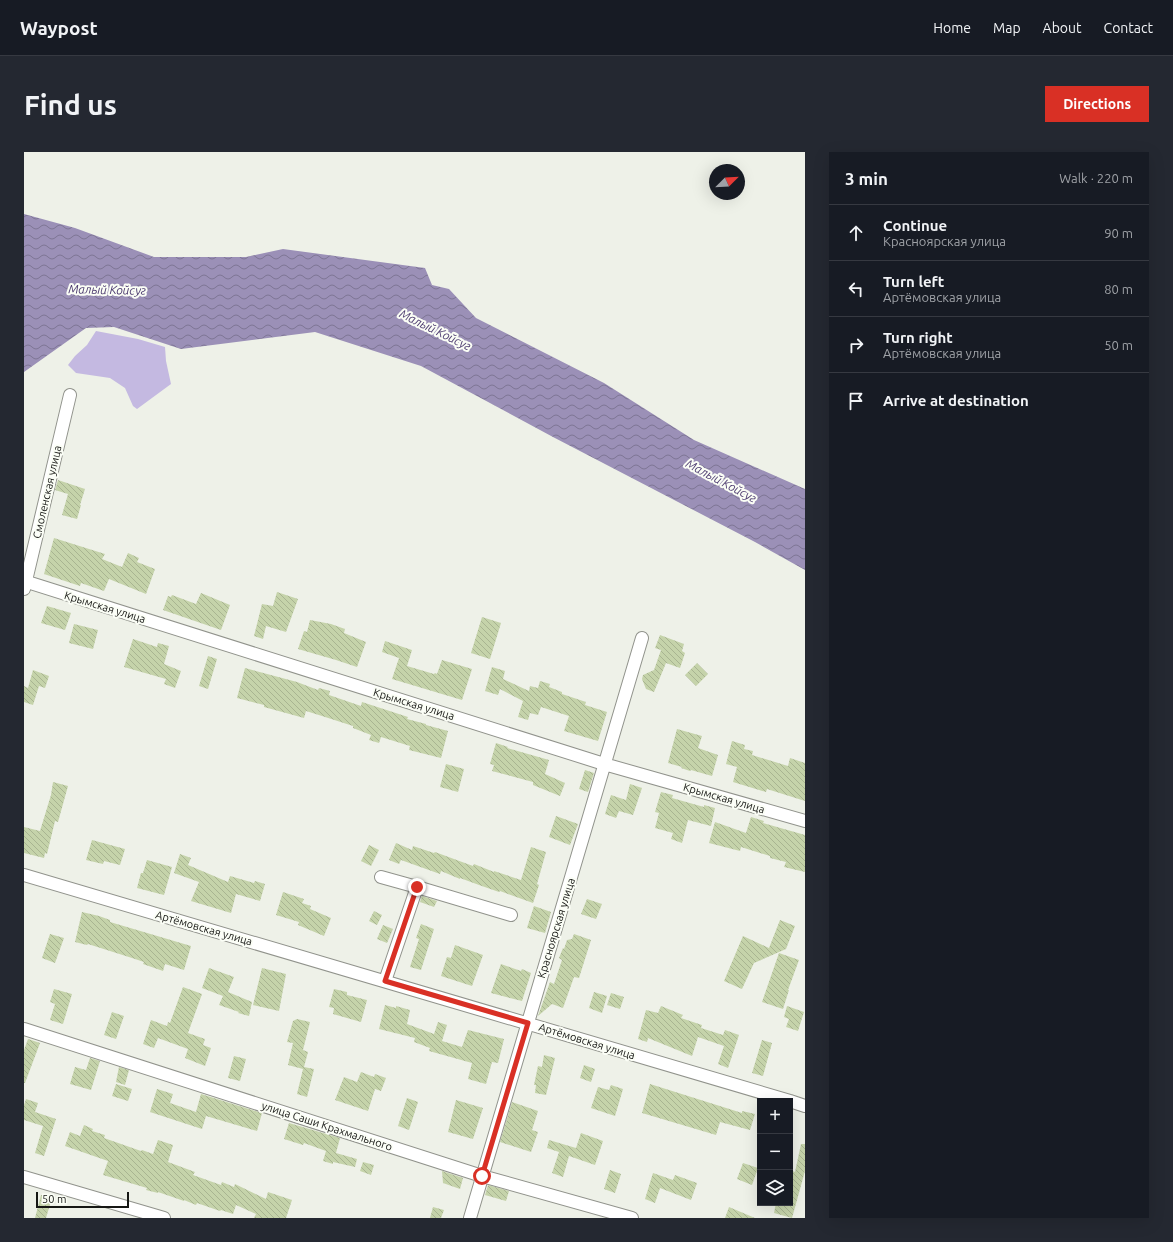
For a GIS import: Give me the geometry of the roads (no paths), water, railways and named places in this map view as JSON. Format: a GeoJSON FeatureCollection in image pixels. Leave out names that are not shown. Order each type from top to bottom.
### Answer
{"type":"FeatureCollection","features":[{"type":"Feature","properties":{"kind":"street","name":"Смоленская улица"},"geometry":{"type":"LineString","coordinates":[[25,584],[70,395]]}},
{"type":"Feature","properties":{"kind":"street","name":"Крымская улица"},"geometry":{"type":"LineString","coordinates":[[25,584],[604,764],[805,821]]}},
{"type":"Feature","properties":{"kind":"street","name":"Красноярская улица"},"geometry":{"type":"LineString","coordinates":[[470,1218],[642,638]]}},
{"type":"Feature","properties":{"kind":"street","name":"Артёмовская улица"},"geometry":{"type":"LineString","coordinates":[[24,875],[780,1098]]}},
{"type":"Feature","properties":{"kind":"street"},"geometry":{"type":"LineString","coordinates":[[381,877],[511,915]]}},
{"type":"Feature","properties":{"kind":"street"},"geometry":{"type":"LineString","coordinates":[[385,981],[417,887]]}},
{"type":"Feature","properties":{"kind":"street","name":"улица Саши Крахмального"},"geometry":{"type":"LineString","coordinates":[[24,1029],[482,1176],[632,1218]]}},
{"type":"Feature","properties":{"kind":"street","name":"Артёмовская улица"},"geometry":{"type":"LineString","coordinates":[[793,1102],[805,1106]]}},
{"type":"Feature","properties":{"kind":"street"},"geometry":{"type":"LineString","coordinates":[[24,1177],[164,1218]]}},
{"type":"Feature","properties":{"kind":"water","name":"Малый Койсуг"},"geometry":{"type":"Polygon","coordinates":[[[24,214],[75,228],[154,257],[246,257],[283,249],[425,268],[432,285],[449,289],[476,318],[604,383],[694,440],[805,489],[805,570],[755,542],[553,437],[421,366],[315,332],[181,349],[114,327],[86,328],[24,372],[24,214]]]}}]}
